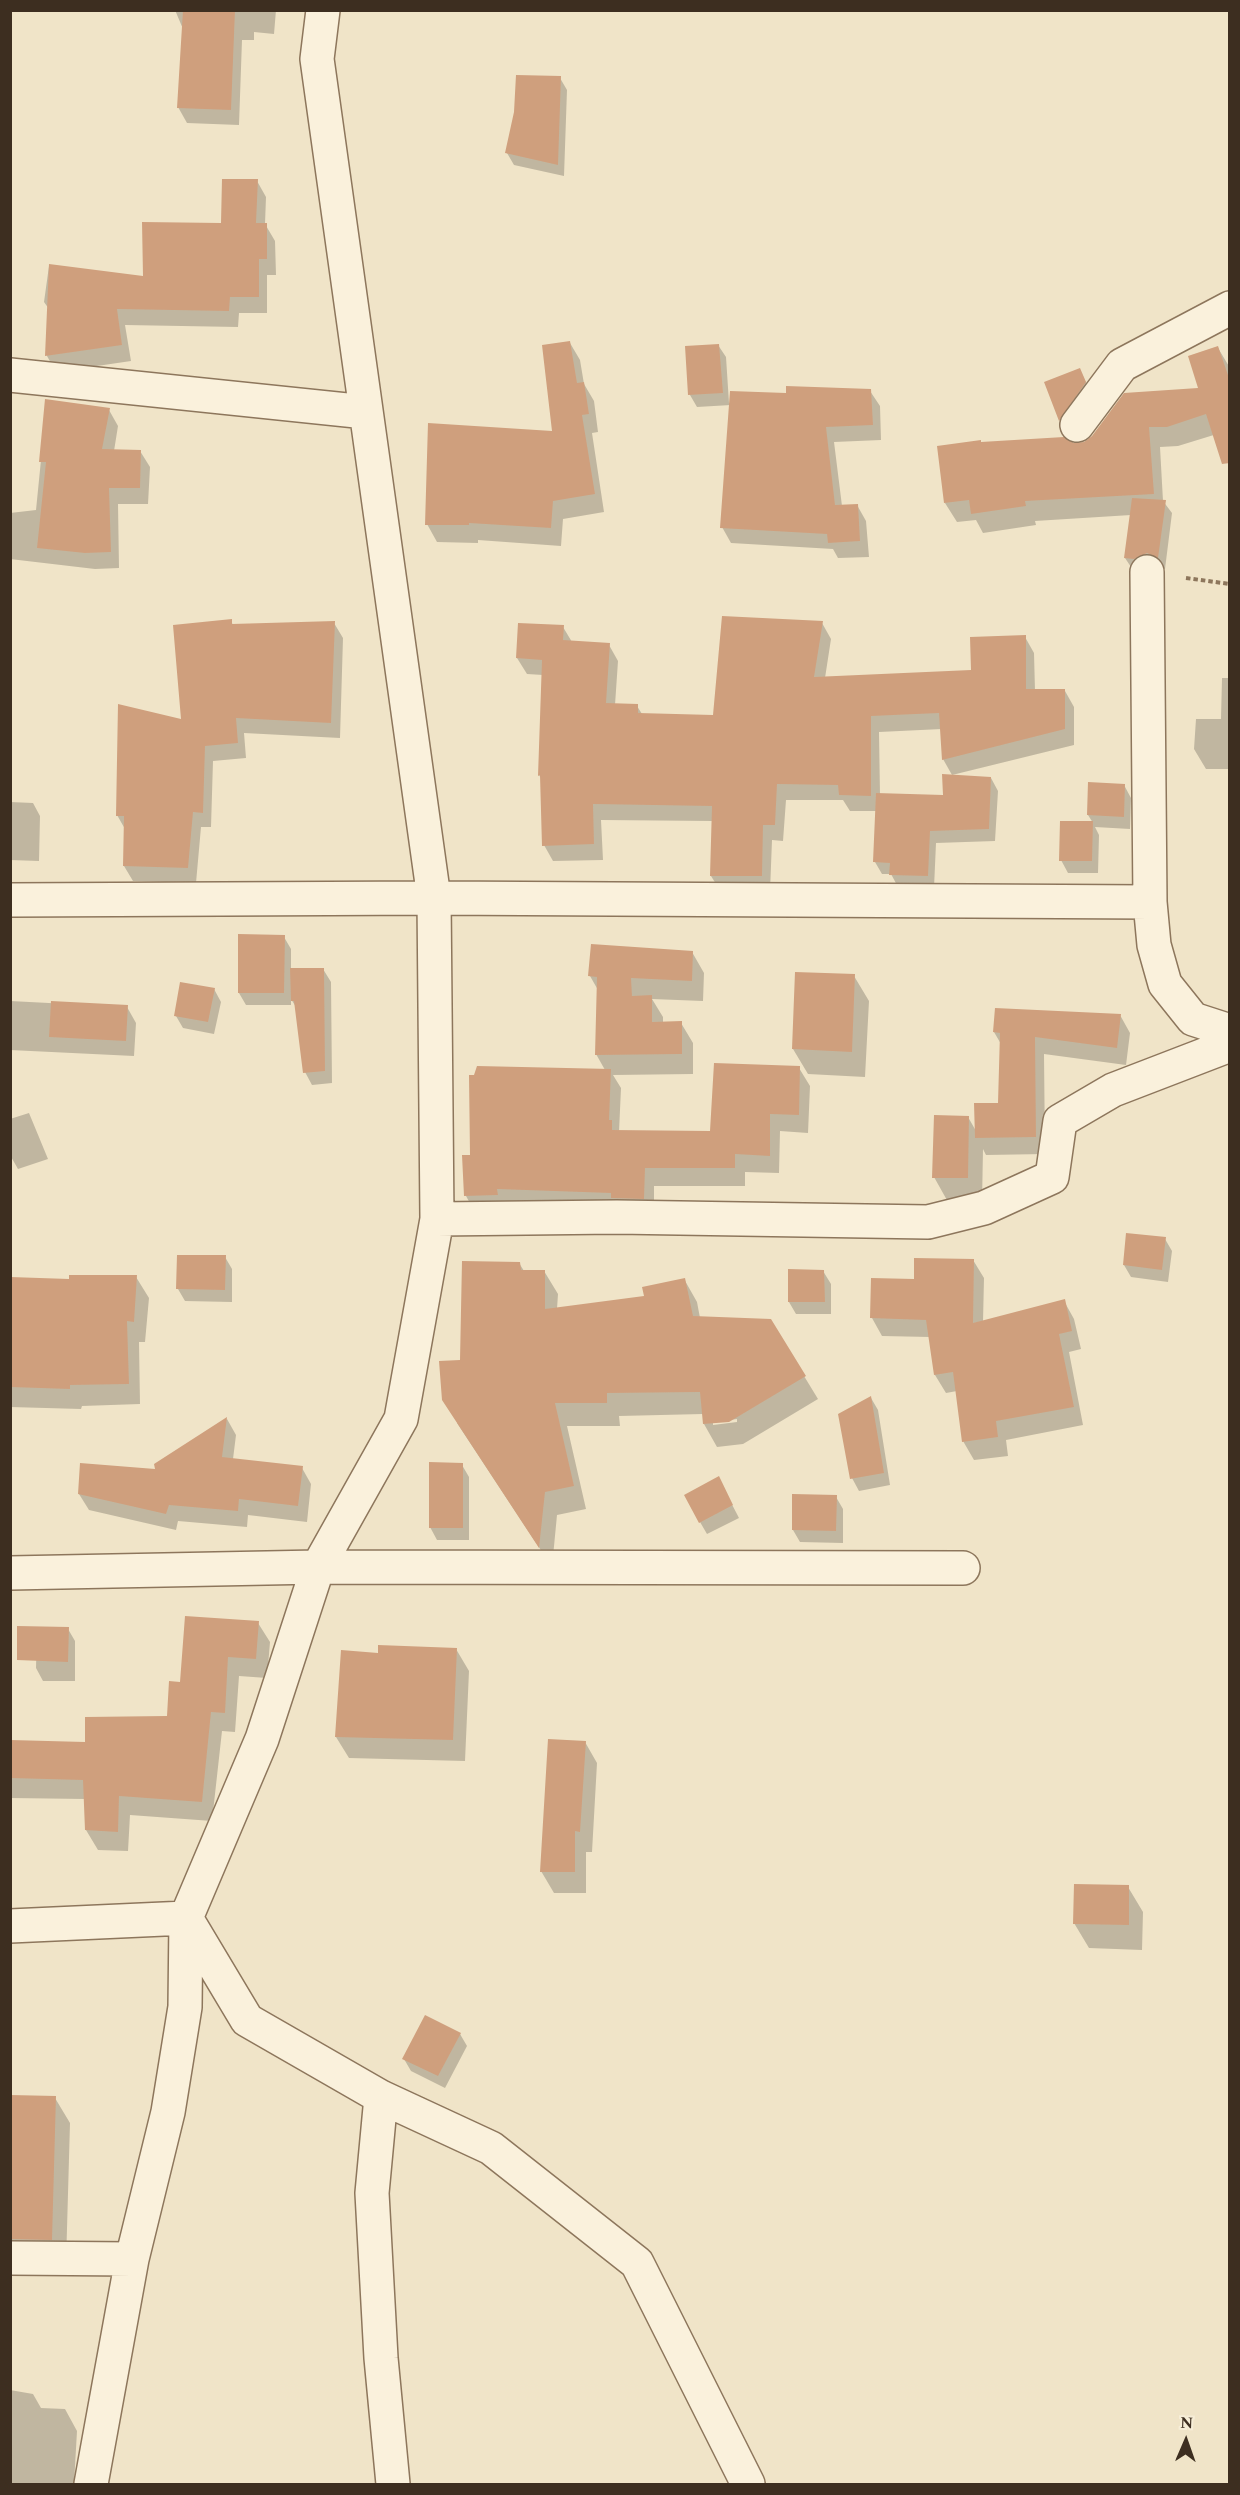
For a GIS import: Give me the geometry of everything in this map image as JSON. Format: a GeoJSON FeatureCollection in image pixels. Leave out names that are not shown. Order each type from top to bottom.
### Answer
{"type":"FeatureCollection","features":[{"type":"Feature","properties":{"kind":"street"},"geometry":{"type":"LineString","coordinates":[[91,2484],[132,2259],[168,2112],[183,2019],[186,1918],[262,1739],[318,1567],[401,1419],[437,1219],[434,898],[317,59],[323,10]]}},
{"type":"Feature","properties":{"kind":"street"},"geometry":{"type":"LineString","coordinates":[[1077,425],[1122,365],[1230,308]]}},
{"type":"Feature","properties":{"kind":"street"},"geometry":{"type":"LineString","coordinates":[[10,375],[366,412]]}},
{"type":"Feature","properties":{"kind":"street"},"geometry":{"type":"LineString","coordinates":[[1148,572],[1150,902],[1154,945],[1165,984],[1193,1019],[1230,1031]]}},
{"type":"Feature","properties":{"kind":"street"},"geometry":{"type":"LineString","coordinates":[[10,900],[434,898],[1150,902]]}},
{"type":"Feature","properties":{"kind":"street"},"geometry":{"type":"LineString","coordinates":[[437,1219],[617,1217],[928,1222],[984,1208],[1052,1177],[1060,1121],[1113,1090],[1230,1045]]}},
{"type":"Feature","properties":{"kind":"street"},"geometry":{"type":"LineString","coordinates":[[10,1574],[318,1567],[963,1568]]}},
{"type":"Feature","properties":{"kind":"street"},"geometry":{"type":"LineString","coordinates":[[10,1926],[186,1918]]}},
{"type":"Feature","properties":{"kind":"street"},"geometry":{"type":"LineString","coordinates":[[186,1918],[246,2020],[381,2097],[491,2148],[637,2263],[748,2484]]}},
{"type":"Feature","properties":{"kind":"street"},"geometry":{"type":"LineString","coordinates":[[381,2097],[372,2193],[381,2358],[393,2484]]}},
{"type":"Feature","properties":{"kind":"street"},"geometry":{"type":"LineString","coordinates":[[10,2258],[132,2259]]}},
{"type":"Feature","properties":{"kind":"building"},"geometry":{"type":"Polygon","coordinates":[[[183,10],[235,10],[231,110],[177,108],[183,10]]]}},
{"type":"Feature","properties":{"kind":"building"},"geometry":{"type":"Polygon","coordinates":[[[516,75],[561,76],[558,165],[505,153],[514,112],[516,75]]]}},
{"type":"Feature","properties":{"kind":"building"},"geometry":{"type":"Polygon","coordinates":[[[222,179],[258,179],[256,223],[267,223],[267,259],[259,259],[259,297],[230,297],[229,311],[117,309],[122,345],[45,356],[49,264],[143,276],[142,222],[221,223],[222,179]]]}},
{"type":"Feature","properties":{"kind":"building"},"geometry":{"type":"Polygon","coordinates":[[[570,341],[577,383],[584,382],[589,414],[582,415],[595,494],[553,501],[551,528],[469,523],[469,525],[425,525],[428,423],[552,431],[542,345],[570,341]]]}},
{"type":"Feature","properties":{"kind":"building"},"geometry":{"type":"Polygon","coordinates":[[[719,344],[723,393],[688,395],[685,346],[719,344]]]}},
{"type":"Feature","properties":{"kind":"building"},"geometry":{"type":"Polygon","coordinates":[[[1218,346],[1230,381],[1230,463],[1222,464],[1206,414],[1167,427],[1149,427],[1154,494],[1025,501],[1026,506],[971,514],[969,500],[944,503],[937,446],[981,440],[981,442],[1064,437],[1074,443],[1084,442],[1092,436],[1124,393],[1198,388],[1188,356],[1218,346]]]}},
{"type":"Feature","properties":{"kind":"building"},"geometry":{"type":"Polygon","coordinates":[[[1080,368],[1086,382],[1059,421],[1044,382],[1080,368]]]}},
{"type":"Feature","properties":{"kind":"building"},"geometry":{"type":"Polygon","coordinates":[[[786,386],[871,389],[873,425],[826,427],[835,505],[858,504],[860,541],[828,543],[827,534],[720,528],[730,391],[786,393],[786,386]]]}},
{"type":"Feature","properties":{"kind":"building"},"geometry":{"type":"Polygon","coordinates":[[[45,399],[110,408],[102,449],[141,450],[140,488],[109,488],[111,552],[85,553],[37,548],[46,462],[39,462],[45,399]]]}},
{"type":"Feature","properties":{"kind":"building"},"geometry":{"type":"Polygon","coordinates":[[[1132,498],[1166,500],[1158,558],[1147,553],[1134,559],[1124,558],[1132,498]]]}},
{"type":"Feature","properties":{"kind":"building"},"geometry":{"type":"Polygon","coordinates":[[[722,616],[823,621],[814,677],[971,670],[970,637],[1026,635],[1026,689],[1065,689],[1065,729],[942,760],[939,713],[871,716],[871,796],[839,795],[838,785],[777,784],[775,825],[763,825],[762,876],[710,876],[712,806],[593,804],[594,844],[542,846],[540,775],[538,776],[542,660],[516,658],[518,623],[564,625],[563,640],[610,643],[606,703],[638,704],[638,713],[713,715],[722,616]]]}},
{"type":"Feature","properties":{"kind":"building"},"geometry":{"type":"Polygon","coordinates":[[[232,619],[232,624],[335,621],[331,723],[236,718],[238,743],[205,746],[203,813],[193,812],[188,868],[123,866],[124,816],[116,816],[118,704],[181,719],[173,625],[232,619]]]}},
{"type":"Feature","properties":{"kind":"building"},"geometry":{"type":"Polygon","coordinates":[[[942,774],[991,777],[989,829],[930,831],[928,876],[889,875],[890,863],[873,862],[876,793],[943,795],[942,774]]]}},
{"type":"Feature","properties":{"kind":"building"},"geometry":{"type":"Polygon","coordinates":[[[1088,782],[1125,784],[1124,817],[1087,815],[1088,782]]]}},
{"type":"Feature","properties":{"kind":"building"},"geometry":{"type":"Polygon","coordinates":[[[1060,821],[1093,821],[1092,861],[1059,861],[1060,821]]]}},
{"type":"Feature","properties":{"kind":"building"},"geometry":{"type":"Polygon","coordinates":[[[238,934],[285,935],[284,993],[238,993],[238,934]]]}},
{"type":"Feature","properties":{"kind":"building"},"geometry":{"type":"Polygon","coordinates":[[[591,944],[693,951],[692,981],[631,978],[632,996],[652,995],[652,1022],[682,1021],[682,1054],[595,1055],[597,977],[588,976],[591,944]]]}},
{"type":"Feature","properties":{"kind":"building"},"geometry":{"type":"Polygon","coordinates":[[[290,968],[324,968],[325,1071],[303,1073],[294,1001],[291,1001],[290,968]]]}},
{"type":"Feature","properties":{"kind":"building"},"geometry":{"type":"Polygon","coordinates":[[[795,972],[855,974],[852,1052],[792,1049],[795,972]]]}},
{"type":"Feature","properties":{"kind":"building"},"geometry":{"type":"Polygon","coordinates":[[[180,982],[215,988],[208,1022],[174,1016],[180,982]]]}},
{"type":"Feature","properties":{"kind":"building"},"geometry":{"type":"Polygon","coordinates":[[[51,1001],[128,1005],[126,1041],[49,1037],[51,1001]]]}},
{"type":"Feature","properties":{"kind":"building"},"geometry":{"type":"Polygon","coordinates":[[[995,1008],[1121,1014],[1117,1048],[1035,1037],[1036,1137],[975,1138],[974,1103],[998,1103],[1000,1033],[993,1032],[995,1008]]]}},
{"type":"Feature","properties":{"kind":"building"},"geometry":{"type":"Polygon","coordinates":[[[714,1063],[800,1066],[799,1115],[770,1114],[770,1156],[735,1154],[735,1168],[645,1168],[644,1199],[611,1198],[611,1193],[497,1189],[498,1195],[464,1196],[462,1155],[470,1155],[469,1075],[474,1075],[477,1066],[611,1069],[609,1120],[612,1120],[612,1130],[710,1131],[714,1063]]]}},
{"type":"Feature","properties":{"kind":"building"},"geometry":{"type":"Polygon","coordinates":[[[934,1115],[969,1116],[968,1178],[932,1178],[934,1115]]]}},
{"type":"Feature","properties":{"kind":"building"},"geometry":{"type":"Polygon","coordinates":[[[1126,1233],[1166,1237],[1162,1270],[1123,1265],[1126,1233]]]}},
{"type":"Feature","properties":{"kind":"building"},"geometry":{"type":"Polygon","coordinates":[[[177,1255],[226,1255],[225,1290],[176,1289],[177,1255]]]}},
{"type":"Feature","properties":{"kind":"building"},"geometry":{"type":"Polygon","coordinates":[[[914,1258],[974,1259],[973,1323],[1065,1299],[1072,1331],[1059,1334],[1074,1407],[996,1421],[998,1437],[962,1442],[953,1372],[934,1375],[926,1320],[870,1318],[871,1278],[914,1279],[914,1258]]]}},
{"type":"Feature","properties":{"kind":"building"},"geometry":{"type":"Polygon","coordinates":[[[462,1261],[520,1262],[521,1270],[545,1270],[545,1309],[644,1296],[642,1287],[685,1278],[693,1316],[771,1319],[806,1376],[729,1422],[703,1424],[700,1392],[607,1393],[607,1403],[555,1403],[574,1486],[545,1492],[539,1548],[442,1400],[439,1361],[460,1360],[462,1261]]]}},
{"type":"Feature","properties":{"kind":"building"},"geometry":{"type":"Polygon","coordinates":[[[788,1269],[824,1270],[825,1302],[788,1302],[788,1269]]]}},
{"type":"Feature","properties":{"kind":"building"},"geometry":{"type":"Polygon","coordinates":[[[69,1275],[137,1275],[134,1322],[127,1321],[129,1384],[70,1385],[70,1389],[10,1387],[10,1277],[69,1279],[69,1275]]]}},
{"type":"Feature","properties":{"kind":"building"},"geometry":{"type":"Polygon","coordinates":[[[871,1396],[884,1473],[850,1479],[838,1414],[871,1396]]]}},
{"type":"Feature","properties":{"kind":"building"},"geometry":{"type":"Polygon","coordinates":[[[227,1417],[222,1457],[303,1466],[298,1506],[239,1499],[238,1511],[169,1505],[166,1514],[78,1494],[80,1463],[155,1469],[154,1464],[227,1417]]]}},
{"type":"Feature","properties":{"kind":"building"},"geometry":{"type":"Polygon","coordinates":[[[429,1462],[463,1463],[463,1528],[429,1528],[429,1462]]]}},
{"type":"Feature","properties":{"kind":"building"},"geometry":{"type":"Polygon","coordinates":[[[719,1476],[733,1505],[699,1523],[684,1495],[719,1476]]]}},
{"type":"Feature","properties":{"kind":"building"},"geometry":{"type":"Polygon","coordinates":[[[792,1494],[837,1495],[836,1531],[792,1530],[792,1494]]]}},
{"type":"Feature","properties":{"kind":"building"},"geometry":{"type":"Polygon","coordinates":[[[185,1616],[259,1621],[256,1659],[228,1657],[225,1713],[211,1712],[202,1802],[119,1796],[118,1832],[85,1830],[83,1780],[10,1778],[10,1740],[85,1742],[85,1717],[167,1716],[169,1681],[180,1682],[185,1616]]]}},
{"type":"Feature","properties":{"kind":"building"},"geometry":{"type":"Polygon","coordinates":[[[17,1626],[69,1627],[68,1662],[17,1660],[17,1626]]]}},
{"type":"Feature","properties":{"kind":"building"},"geometry":{"type":"Polygon","coordinates":[[[378,1645],[457,1648],[453,1740],[335,1737],[341,1650],[378,1653],[378,1645]]]}},
{"type":"Feature","properties":{"kind":"building"},"geometry":{"type":"Polygon","coordinates":[[[548,1739],[586,1741],[580,1832],[575,1831],[575,1872],[540,1872],[548,1739]]]}},
{"type":"Feature","properties":{"kind":"building"},"geometry":{"type":"Polygon","coordinates":[[[1074,1884],[1129,1885],[1129,1925],[1073,1924],[1074,1884]]]}},
{"type":"Feature","properties":{"kind":"building"},"geometry":{"type":"Polygon","coordinates":[[[425,2015],[461,2033],[438,2076],[402,2059],[425,2015]]]}},
{"type":"Feature","properties":{"kind":"building"},"geometry":{"type":"Polygon","coordinates":[[[10,2095],[56,2096],[52,2240],[10,2239],[10,2095]]]}}]}
